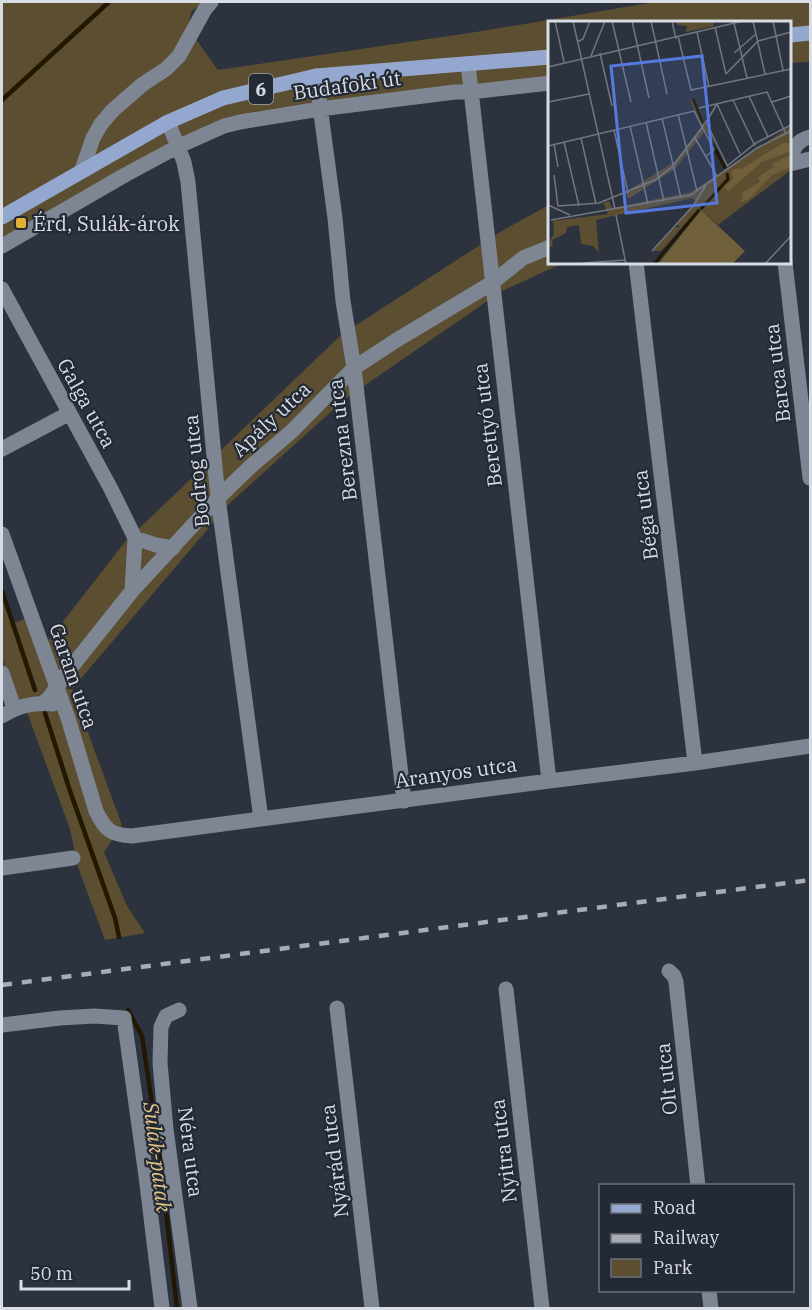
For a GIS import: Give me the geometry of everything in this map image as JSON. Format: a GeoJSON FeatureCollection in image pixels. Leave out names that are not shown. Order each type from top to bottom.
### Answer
{"type":"FeatureCollection","features":[{"type":"Feature","properties":{"kind":"main road"},"geometry":{"type":"LineString","coordinates":[[791,35],[810,33]]}},
{"type":"Feature","properties":{"kind":"main road","name":"Budafoki út"},"geometry":{"type":"LineString","coordinates":[[2,217],[168,122],[223,98],[316,76],[548,57]]}},
{"type":"Feature","properties":{"kind":"street"},"geometry":{"type":"LineString","coordinates":[[82,171],[93,138],[101,124],[143,84],[166,69],[180,56],[211,2]]}},
{"type":"Feature","properties":{"kind":"street","name":"Berettyó utca"},"geometry":{"type":"LineString","coordinates":[[468,64],[549,781]]}},
{"type":"Feature","properties":{"kind":"street","name":"Berezna utca"},"geometry":{"type":"LineString","coordinates":[[316,76],[335,218],[343,301],[354,368],[404,801]]}},
{"type":"Feature","properties":{"kind":"street","name":"Budafoki út"},"geometry":{"type":"LineString","coordinates":[[2,246],[125,175],[177,147],[224,126],[320,109],[548,82]]}},
{"type":"Feature","properties":{"kind":"street","name":"Bodrog utca"},"geometry":{"type":"LineString","coordinates":[[168,122],[184,162],[188,182],[218,498],[261,819]]}},
{"type":"Feature","properties":{"kind":"street"},"geometry":{"type":"LineString","coordinates":[[791,156],[795,145],[810,137]]}},
{"type":"Feature","properties":{"kind":"street"},"geometry":{"type":"LineString","coordinates":[[791,162],[810,159]]}},
{"type":"Feature","properties":{"kind":"street","name":"Apály utca"},"geometry":{"type":"LineString","coordinates":[[43,703],[50,698],[64,675],[132,591],[218,498],[292,431],[354,368],[492,283],[523,258],[548,247]]}},
{"type":"Feature","properties":{"kind":"street","name":"Béga utca"},"geometry":{"type":"LineString","coordinates":[[636,264],[695,763]]}},
{"type":"Feature","properties":{"kind":"street","name":"Barca utca"},"geometry":{"type":"LineString","coordinates":[[785,264],[810,478]]}},
{"type":"Feature","properties":{"kind":"street","name":"Galga utca"},"geometry":{"type":"LineString","coordinates":[[2,289],[68,414],[111,489],[135,538],[132,591]]}},
{"type":"Feature","properties":{"kind":"street"},"geometry":{"type":"LineString","coordinates":[[2,449],[68,414]]}},
{"type":"Feature","properties":{"kind":"street","name":"Garam utca"},"geometry":{"type":"LineString","coordinates":[[2,534],[68,718],[96,811],[109,831]]}},
{"type":"Feature","properties":{"kind":"street"},"geometry":{"type":"LineString","coordinates":[[135,538],[173,548]]}},
{"type":"Feature","properties":{"kind":"street"},"geometry":{"type":"LineString","coordinates":[[2,673],[8,712],[25,705],[43,703],[53,704],[60,708],[68,718]]}},
{"type":"Feature","properties":{"kind":"street","name":"Aranyos utca"},"geometry":{"type":"LineString","coordinates":[[109,831],[132,836],[810,746]]}},
{"type":"Feature","properties":{"kind":"street"},"geometry":{"type":"LineString","coordinates":[[2,868],[73,858]]}},
{"type":"Feature","properties":{"kind":"street","name":"Olt utca"},"geometry":{"type":"LineString","coordinates":[[669,971],[676,982],[698,1184]]}},
{"type":"Feature","properties":{"kind":"street","name":"Nyitra utca"},"geometry":{"type":"LineString","coordinates":[[506,989],[542,1308]]}},
{"type":"Feature","properties":{"kind":"street","name":"Nyárád utca"},"geometry":{"type":"LineString","coordinates":[[337,1008],[372,1308]]}},
{"type":"Feature","properties":{"kind":"street","name":"Néra utca"},"geometry":{"type":"LineString","coordinates":[[179,1010],[166,1016],[160,1027],[160,1063],[166,1129],[190,1308]]}},
{"type":"Feature","properties":{"kind":"street"},"geometry":{"type":"LineString","coordinates":[[2,1025],[94,1016],[124,1018],[162,1308]]}},
{"type":"Feature","properties":{"kind":"street"},"geometry":{"type":"LineString","coordinates":[[709,1292],[711,1308]]}},
{"type":"Feature","properties":{"kind":"green space"},"geometry":{"type":"Polygon","coordinates":[[[2,2],[203,2],[191,12],[188,31],[218,70],[476,32],[655,2],[810,2],[810,62],[791,63],[791,21],[548,21],[548,80],[237,118],[2,239],[2,2]]]}},
{"type":"Feature","properties":{"kind":"green space"},"geometry":{"type":"Polygon","coordinates":[[[548,206],[548,264],[561,264],[502,291],[345,399],[229,504],[72,689],[122,825],[104,852],[127,906],[145,933],[105,940],[78,867],[70,829],[28,715],[13,690],[2,658],[2,586],[14,623],[27,618],[38,651],[125,542],[341,335],[500,232],[548,206]]]}},
{"type":"Feature","properties":{"kind":"waterway","name":"Sulák-patak"},"geometry":{"type":"LineString","coordinates":[[2,100],[109,2]]}},
{"type":"Feature","properties":{"kind":"waterway","name":"Sulák-patak"},"geometry":{"type":"LineString","coordinates":[[2,591],[35,690]]}},
{"type":"Feature","properties":{"kind":"waterway","name":"Sulák-patak"},"geometry":{"type":"LineString","coordinates":[[45,713],[115,918],[119,937]]}},
{"type":"Feature","properties":{"kind":"waterway","name":"Sulák-patak"},"geometry":{"type":"LineString","coordinates":[[128,1010],[142,1036],[159,1151],[177,1308]]}},
{"type":"Feature","properties":{"kind":"railway"},"geometry":{"type":"LineString","coordinates":[[2,985],[810,880]]}},
{"type":"Feature","properties":{"kind":"place","name":"Érd, Sulák-árok"},"geometry":{"type":"Point","coordinates":[21,223]}}]}
